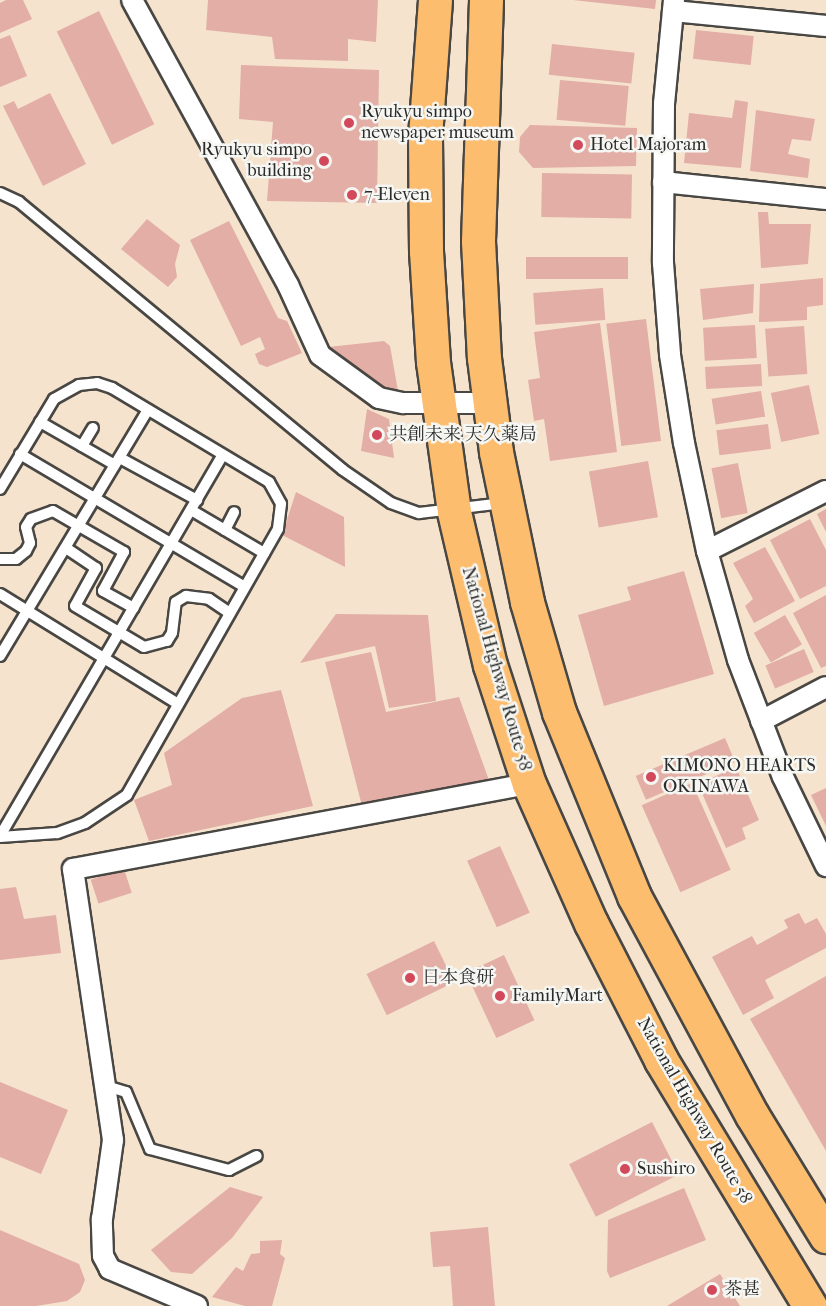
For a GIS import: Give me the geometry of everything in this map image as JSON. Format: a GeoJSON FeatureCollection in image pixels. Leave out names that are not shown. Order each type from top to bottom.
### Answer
{"type":"FeatureCollection","features":[{"type":"Feature","properties":{"kind":"highway","name":"National Highway Route 58"},"geometry":{"type":"LineString","coordinates":[[435,0],[424,137],[426,251],[437,405],[454,512],[490,665],[529,784],[591,923],[661,1059],[810,1306]]}},
{"type":"Feature","properties":{"kind":"highway"},"geometry":{"type":"LineString","coordinates":[[486,0],[478,241],[489,403],[506,502],[527,602],[547,672],[604,830],[705,1030],[826,1236]]}},
{"type":"Feature","properties":{"kind":"street"},"geometry":{"type":"LineString","coordinates":[[132,0],[288,285],[320,355],[379,398],[437,405],[489,403]]}},
{"type":"Feature","properties":{"kind":"street"},"geometry":{"type":"LineString","coordinates":[[826,26],[673,5],[663,182],[670,355],[707,551],[738,660],[761,722],[826,866]]}},
{"type":"Feature","properties":{"kind":"street"},"geometry":{"type":"LineString","coordinates":[[663,182],[826,199]]}},
{"type":"Feature","properties":{"kind":"street"},"geometry":{"type":"LineString","coordinates":[[707,551],[826,491]]}},
{"type":"Feature","properties":{"kind":"street"},"geometry":{"type":"LineString","coordinates":[[761,722],[826,687]]}},
{"type":"Feature","properties":{"kind":"street"},"geometry":{"type":"LineString","coordinates":[[197,1306],[110,1269],[103,1256],[102,1219],[113,1140],[103,1085],[73,869],[529,784]]}},
{"type":"Feature","properties":{"kind":"lane"},"geometry":{"type":"LineString","coordinates":[[0,193],[19,202],[343,470],[406,509],[419,513],[454,512],[506,502]]}},
{"type":"Feature","properties":{"kind":"lane"},"geometry":{"type":"LineString","coordinates":[[0,489],[54,399],[79,385],[98,383],[112,388],[268,482],[276,490],[281,504],[278,530],[127,795],[105,812],[57,834],[0,837]]}},
{"type":"Feature","properties":{"kind":"lane"},"geometry":{"type":"LineString","coordinates":[[0,656],[96,500],[148,410]]}},
{"type":"Feature","properties":{"kind":"lane"},"geometry":{"type":"LineString","coordinates":[[40,422],[82,446],[118,461],[194,505],[225,530],[264,553]]}},
{"type":"Feature","properties":{"kind":"lane"},"geometry":{"type":"LineString","coordinates":[[82,446],[93,428]]}},
{"type":"Feature","properties":{"kind":"lane"},"geometry":{"type":"LineString","coordinates":[[20,454],[245,587]]}},
{"type":"Feature","properties":{"kind":"lane"},"geometry":{"type":"LineString","coordinates":[[0,837],[223,455]]}},
{"type":"Feature","properties":{"kind":"lane"},"geometry":{"type":"LineString","coordinates":[[0,559],[16,559],[26,551],[30,543],[26,527],[41,512],[52,511],[123,552],[103,591],[134,608]]}},
{"type":"Feature","properties":{"kind":"lane"},"geometry":{"type":"LineString","coordinates":[[225,530],[234,512]]}},
{"type":"Feature","properties":{"kind":"lane"},"geometry":{"type":"LineString","coordinates":[[66,548],[96,568],[75,606],[144,647],[167,641],[172,633],[176,602],[186,596],[209,599],[230,613]]}},
{"type":"Feature","properties":{"kind":"lane"},"geometry":{"type":"LineString","coordinates":[[0,594],[178,704]]}},
{"type":"Feature","properties":{"kind":"lane"},"geometry":{"type":"LineString","coordinates":[[103,1085],[126,1092],[150,1149],[229,1170],[257,1156]]}},
{"type":"Feature","properties":{"kind":"building"},"geometry":{"type":"Polygon","coordinates":[[[6,0],[23,0],[32,19],[0,33],[0,3],[6,0]]]}},
{"type":"Feature","properties":{"kind":"building"},"geometry":{"type":"Polygon","coordinates":[[[208,0],[378,0],[376,42],[348,39],[348,61],[275,59],[272,37],[206,30],[208,0]]]}},
{"type":"Feature","properties":{"kind":"building"},"geometry":{"type":"Polygon","coordinates":[[[573,0],[656,0],[655,9],[573,0]]]}},
{"type":"Feature","properties":{"kind":"building"},"geometry":{"type":"Polygon","coordinates":[[[99,11],[154,124],[112,145],[57,32],[99,11]]]}},
{"type":"Feature","properties":{"kind":"building"},"geometry":{"type":"Polygon","coordinates":[[[696,30],[754,36],[751,65],[693,59],[696,30]]]}},
{"type":"Feature","properties":{"kind":"building"},"geometry":{"type":"Polygon","coordinates":[[[10,35],[27,76],[0,87],[0,39],[10,35]]]}},
{"type":"Feature","properties":{"kind":"building"},"geometry":{"type":"Polygon","coordinates":[[[552,44],[635,53],[631,84],[549,75],[552,44]]]}},
{"type":"Feature","properties":{"kind":"building","name":"Ryukyu simpo building"},"geometry":{"type":"Polygon","coordinates":[[[241,65],[379,70],[377,203],[267,201],[273,122],[239,119],[241,65]]]}},
{"type":"Feature","properties":{"kind":"building"},"geometry":{"type":"Polygon","coordinates":[[[560,80],[629,86],[625,126],[557,120],[560,80]]]}},
{"type":"Feature","properties":{"kind":"building"},"geometry":{"type":"Polygon","coordinates":[[[50,93],[86,164],[43,186],[3,106],[14,101],[18,109],[50,93]]]}},
{"type":"Feature","properties":{"kind":"building"},"geometry":{"type":"Polygon","coordinates":[[[735,100],[748,102],[741,168],[684,163],[689,113],[732,118],[735,100]]]}},
{"type":"Feature","properties":{"kind":"building"},"geometry":{"type":"Polygon","coordinates":[[[756,110],[815,119],[811,141],[792,139],[788,154],[810,159],[808,178],[750,171],[756,110]]]}},
{"type":"Feature","properties":{"kind":"building","name":"Hotel Majoram"},"geometry":{"type":"Polygon","coordinates":[[[530,125],[637,128],[636,166],[533,168],[519,152],[520,137],[530,125]]]}},
{"type":"Feature","properties":{"kind":"building"},"geometry":{"type":"Polygon","coordinates":[[[542,173],[632,175],[631,219],[541,217],[542,173]]]}},
{"type":"Feature","properties":{"kind":"building"},"geometry":{"type":"Polygon","coordinates":[[[758,212],[768,212],[769,224],[811,224],[808,264],[761,268],[758,212]]]}},
{"type":"Feature","properties":{"kind":"building"},"geometry":{"type":"Polygon","coordinates":[[[147,219],[180,245],[175,264],[177,277],[168,287],[121,249],[147,219]]]}},
{"type":"Feature","properties":{"kind":"building"},"geometry":{"type":"Polygon","coordinates":[[[229,221],[278,318],[287,321],[302,353],[267,367],[259,364],[255,354],[265,349],[260,337],[241,346],[190,240],[229,221]]]}},
{"type":"Feature","properties":{"kind":"building"},"geometry":{"type":"Polygon","coordinates":[[[526,257],[628,257],[628,279],[526,279],[526,257]]]}},
{"type":"Feature","properties":{"kind":"building"},"geometry":{"type":"Polygon","coordinates":[[[823,278],[823,305],[807,307],[807,320],[759,322],[760,284],[823,278]]]}},
{"type":"Feature","properties":{"kind":"building"},"geometry":{"type":"Polygon","coordinates":[[[754,284],[753,313],[703,320],[700,289],[754,284]]]}},
{"type":"Feature","properties":{"kind":"building"},"geometry":{"type":"Polygon","coordinates":[[[603,288],[605,320],[535,325],[533,293],[603,288]]]}},
{"type":"Feature","properties":{"kind":"building"},"geometry":{"type":"Polygon","coordinates":[[[646,319],[661,441],[621,446],[606,324],[646,319]]]}},
{"type":"Feature","properties":{"kind":"building"},"geometry":{"type":"Polygon","coordinates":[[[600,323],[617,452],[550,461],[544,419],[534,421],[528,380],[540,378],[534,332],[600,323]]]}},
{"type":"Feature","properties":{"kind":"building"},"geometry":{"type":"Polygon","coordinates":[[[755,325],[757,358],[705,361],[703,328],[755,325]]]}},
{"type":"Feature","properties":{"kind":"building"},"geometry":{"type":"Polygon","coordinates":[[[804,326],[807,374],[768,377],[765,329],[804,326]]]}},
{"type":"Feature","properties":{"kind":"building"},"geometry":{"type":"Polygon","coordinates":[[[384,341],[390,346],[398,391],[391,394],[328,347],[384,341]]]}},
{"type":"Feature","properties":{"kind":"building"},"geometry":{"type":"Polygon","coordinates":[[[761,364],[762,386],[706,389],[705,367],[761,364]]]}},
{"type":"Feature","properties":{"kind":"building"},"geometry":{"type":"Polygon","coordinates":[[[809,385],[819,434],[781,442],[771,393],[809,385]]]}},
{"type":"Feature","properties":{"kind":"building"},"geometry":{"type":"Polygon","coordinates":[[[761,391],[765,417],[716,425],[712,399],[761,391]]]}},
{"type":"Feature","properties":{"kind":"building","name":"共創未来 天久薬局"},"geometry":{"type":"Polygon","coordinates":[[[367,409],[389,419],[394,458],[361,451],[367,409]]]}},
{"type":"Feature","properties":{"kind":"building"},"geometry":{"type":"Polygon","coordinates":[[[768,424],[771,449],[719,455],[716,430],[768,424]]]}},
{"type":"Feature","properties":{"kind":"building"},"geometry":{"type":"Polygon","coordinates":[[[648,461],[658,517],[599,528],[589,471],[648,461]]]}},
{"type":"Feature","properties":{"kind":"building"},"geometry":{"type":"Polygon","coordinates":[[[738,463],[748,513],[721,518],[711,468],[738,463]]]}},
{"type":"Feature","properties":{"kind":"building"},"geometry":{"type":"Polygon","coordinates":[[[296,492],[344,517],[345,567],[282,535],[296,492]]]}},
{"type":"Feature","properties":{"kind":"building"},"geometry":{"type":"Polygon","coordinates":[[[826,509],[826,532],[817,514],[826,509]]]}},
{"type":"Feature","properties":{"kind":"building"},"geometry":{"type":"Polygon","coordinates":[[[810,519],[826,550],[826,586],[800,599],[770,540],[810,519]]]}},
{"type":"Feature","properties":{"kind":"building"},"geometry":{"type":"Polygon","coordinates":[[[765,547],[795,601],[754,623],[745,606],[753,599],[733,563],[765,547]]]}},
{"type":"Feature","properties":{"kind":"building"},"geometry":{"type":"Polygon","coordinates":[[[684,571],[714,674],[604,706],[578,615],[631,600],[627,587],[684,571]]]}},
{"type":"Feature","properties":{"kind":"building"},"geometry":{"type":"Polygon","coordinates":[[[826,595],[826,666],[821,668],[793,613],[826,595]]]}},
{"type":"Feature","properties":{"kind":"building"},"geometry":{"type":"Polygon","coordinates":[[[336,614],[428,615],[436,701],[389,708],[375,646],[300,663],[336,614]]]}},
{"type":"Feature","properties":{"kind":"building"},"geometry":{"type":"Polygon","coordinates":[[[785,615],[802,644],[771,662],[754,633],[785,615]]]}},
{"type":"Feature","properties":{"kind":"building"},"geometry":{"type":"Polygon","coordinates":[[[804,649],[814,672],[775,688],[765,665],[804,649]]]}},
{"type":"Feature","properties":{"kind":"building"},"geometry":{"type":"Polygon","coordinates":[[[371,652],[386,712],[459,697],[490,783],[362,806],[325,662],[371,652]]]}},
{"type":"Feature","properties":{"kind":"building"},"geometry":{"type":"Polygon","coordinates":[[[281,690],[313,806],[149,841],[134,800],[172,785],[164,753],[242,698],[281,690]]]}},
{"type":"Feature","properties":{"kind":"building"},"geometry":{"type":"Polygon","coordinates":[[[725,738],[735,762],[646,800],[636,776],[725,738]]]}},
{"type":"Feature","properties":{"kind":"building"},"geometry":{"type":"Polygon","coordinates":[[[736,767],[759,820],[742,828],[746,839],[726,848],[698,784],[736,767]]]}},
{"type":"Feature","properties":{"kind":"building"},"geometry":{"type":"Polygon","coordinates":[[[692,783],[731,870],[680,892],[642,805],[692,783]]]}},
{"type":"Feature","properties":{"kind":"building"},"geometry":{"type":"Polygon","coordinates":[[[826,788],[826,826],[811,795],[826,788]]]}},
{"type":"Feature","properties":{"kind":"building"},"geometry":{"type":"Polygon","coordinates":[[[500,846],[530,913],[497,927],[467,861],[500,846]]]}},
{"type":"Feature","properties":{"kind":"building"},"geometry":{"type":"Polygon","coordinates":[[[124,869],[132,893],[98,904],[91,880],[124,869]]]}},
{"type":"Feature","properties":{"kind":"building"},"geometry":{"type":"Polygon","coordinates":[[[16,887],[24,919],[56,915],[61,953],[0,960],[0,889],[16,887]]]}},
{"type":"Feature","properties":{"kind":"building"},"geometry":{"type":"Polygon","coordinates":[[[799,913],[805,924],[817,918],[826,934],[826,948],[765,980],[774,998],[743,1015],[712,957],[752,936],[757,945],[788,928],[784,920],[799,913]]]}},
{"type":"Feature","properties":{"kind":"building","name":"日本食研"},"geometry":{"type":"Polygon","coordinates":[[[434,941],[454,982],[387,1015],[367,974],[434,941]]]}},
{"type":"Feature","properties":{"kind":"building","name":"FamilyMart"},"geometry":{"type":"Polygon","coordinates":[[[504,955],[534,1020],[496,1038],[466,973],[504,955]]]}},
{"type":"Feature","properties":{"kind":"building"},"geometry":{"type":"Polygon","coordinates":[[[826,976],[826,1151],[750,1019],[826,976]]]}},
{"type":"Feature","properties":{"kind":"building"},"geometry":{"type":"Polygon","coordinates":[[[0,1082],[68,1110],[41,1174],[0,1157],[0,1082]]]}},
{"type":"Feature","properties":{"kind":"building","name":"Sushiro"},"geometry":{"type":"Polygon","coordinates":[[[652,1122],[679,1175],[596,1217],[569,1164],[652,1122]]]}},
{"type":"Feature","properties":{"kind":"building"},"geometry":{"type":"Polygon","coordinates":[[[230,1187],[263,1197],[232,1238],[192,1274],[171,1272],[151,1250],[230,1187]]]}},
{"type":"Feature","properties":{"kind":"building"},"geometry":{"type":"Polygon","coordinates":[[[684,1188],[706,1240],[610,1278],[607,1271],[608,1220],[684,1188]]]}},
{"type":"Feature","properties":{"kind":"building"},"geometry":{"type":"Polygon","coordinates":[[[488,1227],[495,1306],[453,1306],[450,1266],[433,1267],[430,1232],[488,1227]]]}},
{"type":"Feature","properties":{"kind":"building"},"geometry":{"type":"Polygon","coordinates":[[[0,1230],[79,1264],[85,1280],[80,1292],[67,1301],[36,1306],[0,1306],[0,1230]]]}},
{"type":"Feature","properties":{"kind":"building"},"geometry":{"type":"Polygon","coordinates":[[[282,1240],[280,1254],[285,1258],[272,1306],[245,1306],[212,1297],[236,1267],[243,1271],[251,1254],[260,1253],[260,1241],[282,1240]]]}},
{"type":"Feature","properties":{"kind":"building","name":"茶甚"},"geometry":{"type":"Polygon","coordinates":[[[720,1274],[740,1306],[667,1306],[720,1274]]]}},
{"type":"Feature","properties":{"kind":"place","name":"Ryukyu simpo newspaper museum"},"geometry":{"type":"Point","coordinates":[349,123]}},
{"type":"Feature","properties":{"kind":"place","name":"Hotel Majoram"},"geometry":{"type":"Point","coordinates":[578,145]}},
{"type":"Feature","properties":{"kind":"place","name":"Ryukyu simpo building"},"geometry":{"type":"Point","coordinates":[324,161]}},
{"type":"Feature","properties":{"kind":"place","name":"7-Eleven"},"geometry":{"type":"Point","coordinates":[352,195]}},
{"type":"Feature","properties":{"kind":"place","name":"共創未来 天久薬局"},"geometry":{"type":"Point","coordinates":[377,435]}},
{"type":"Feature","properties":{"kind":"place","name":"KIMONO HEARTS OKINAWA"},"geometry":{"type":"Point","coordinates":[651,777]}},
{"type":"Feature","properties":{"kind":"place","name":"日本食研"},"geometry":{"type":"Point","coordinates":[410,978]}},
{"type":"Feature","properties":{"kind":"place","name":"FamilyMart"},"geometry":{"type":"Point","coordinates":[500,996]}},
{"type":"Feature","properties":{"kind":"place","name":"Sushiro"},"geometry":{"type":"Point","coordinates":[625,1169]}},
{"type":"Feature","properties":{"kind":"place","name":"茶甚"},"geometry":{"type":"Point","coordinates":[712,1290]}}]}
